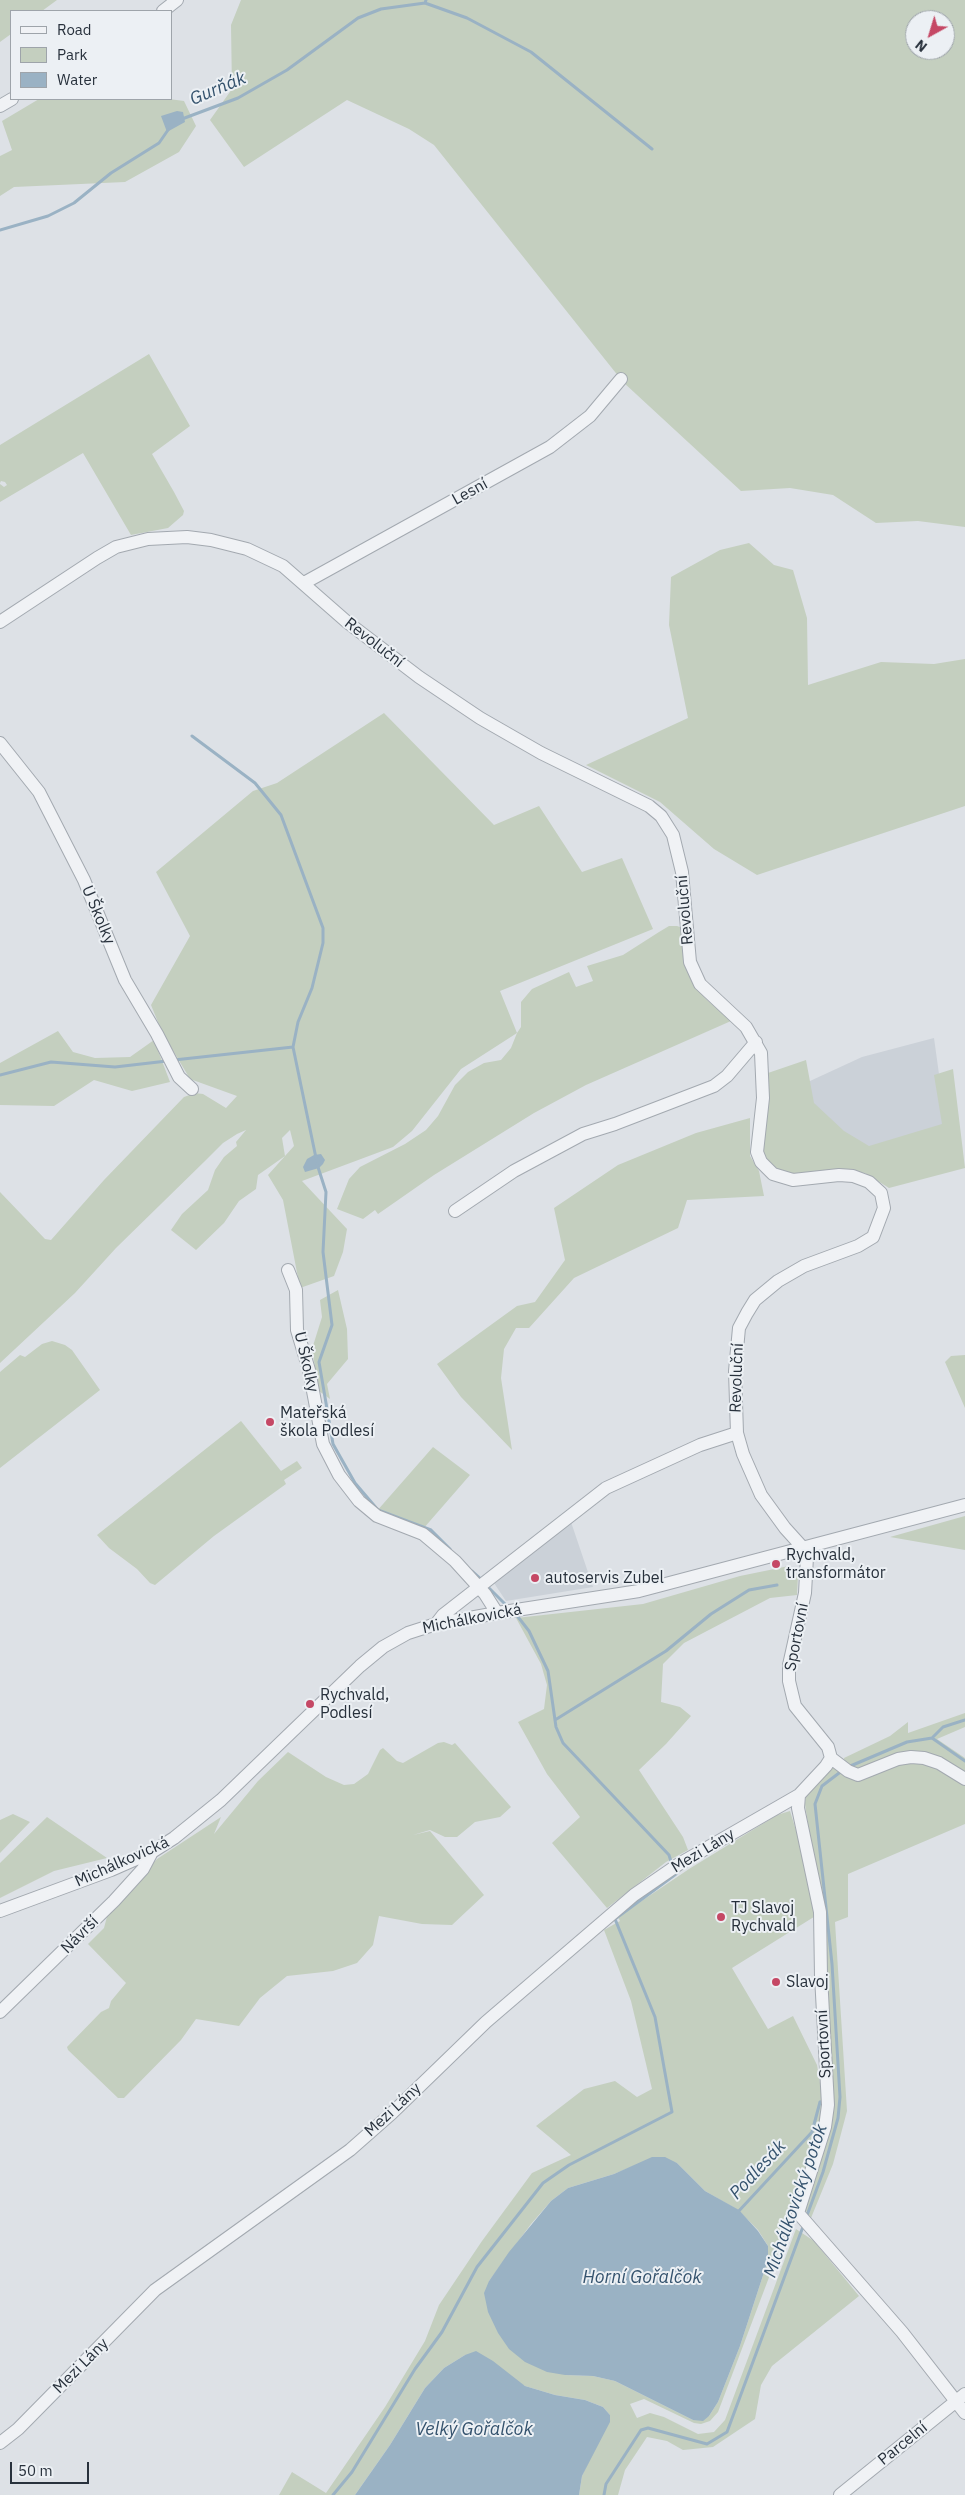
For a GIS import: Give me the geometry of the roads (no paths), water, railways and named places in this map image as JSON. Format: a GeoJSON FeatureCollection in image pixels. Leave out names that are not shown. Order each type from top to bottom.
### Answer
{"type":"FeatureCollection","features":[{"type":"Feature","properties":{"kind":"street"},"geometry":{"type":"LineString","coordinates":[[164,10],[178,0]]}},
{"type":"Feature","properties":{"kind":"street","name":"Lesní"},"geometry":{"type":"LineString","coordinates":[[304,583],[550,447],[590,416],[621,379]]}},
{"type":"Feature","properties":{"kind":"street","name":"Revoluční"},"geometry":{"type":"LineString","coordinates":[[0,622],[116,547],[148,539],[186,538],[211,540],[247,549],[283,566],[347,622],[419,677],[480,718],[541,753],[648,806],[661,816],[673,835],[682,872],[690,962],[700,984],[746,1027],[761,1053],[763,1066],[757,1152],[761,1162],[773,1174],[793,1180],[839,1175],[853,1176],[869,1182],[881,1194],[884,1208],[873,1238],[858,1246],[804,1266],[778,1281],[755,1300],[739,1328],[735,1371],[737,1433],[743,1454],[761,1495],[785,1528],[804,1548]]}},
{"type":"Feature","properties":{"kind":"street","name":"U Školky"},"geometry":{"type":"LineString","coordinates":[[0,743],[39,792],[84,880],[125,980],[157,1034],[179,1077],[192,1089]]}},
{"type":"Feature","properties":{"kind":"street"},"geometry":{"type":"LineString","coordinates":[[455,1211],[514,1171],[582,1134],[614,1124],[714,1086],[727,1076],[756,1042]]}},
{"type":"Feature","properties":{"kind":"street","name":"U Školky"},"geometry":{"type":"LineString","coordinates":[[288,1270],[296,1290],[297,1330],[309,1370],[323,1444],[339,1475],[359,1501],[376,1516],[423,1534],[455,1561],[486,1594],[497,1613]]}},
{"type":"Feature","properties":{"kind":"street"},"geometry":{"type":"LineString","coordinates":[[436,1624],[443,1615],[478,1587],[606,1488],[700,1445],[737,1433]]}},
{"type":"Feature","properties":{"kind":"street","name":"Michálkovická"},"geometry":{"type":"LineString","coordinates":[[0,1911],[112,1870],[152,1852],[196,1822],[370,1657],[395,1640],[436,1624],[639,1591],[965,1505]]}},
{"type":"Feature","properties":{"kind":"street","name":"Sportovní"},"geometry":{"type":"LineString","coordinates":[[804,1548],[807,1557],[805,1593],[789,1665],[789,1681],[795,1706],[828,1747],[839,1764]]}},
{"type":"Feature","properties":{"kind":"street"},"geometry":{"type":"LineString","coordinates":[[799,1795],[826,1766],[839,1764],[858,1775],[898,1759],[911,1757],[940,1763],[965,1779]]}},
{"type":"Feature","properties":{"kind":"street","name":"Sportovní"},"geometry":{"type":"LineString","coordinates":[[799,1795],[798,1808],[820,1912],[821,1976],[828,2105],[825,2128],[798,2213],[960,2398],[965,2413]]}},
{"type":"Feature","properties":{"kind":"street","name":"Mezi Lány"},"geometry":{"type":"LineString","coordinates":[[0,2443],[18,2429],[155,2290],[350,2150],[392,2113],[486,2022],[634,1895],[679,1864],[799,1795]]}},
{"type":"Feature","properties":{"kind":"street","name":"Návrší"},"geometry":{"type":"LineString","coordinates":[[0,2012],[114,1901],[143,1869],[152,1852]]}},
{"type":"Feature","properties":{"kind":"street","name":"Parcelní"},"geometry":{"type":"LineString","coordinates":[[840,2495],[960,2398]]}},
{"type":"Feature","properties":{"kind":"water"},"geometry":{"type":"Polygon","coordinates":[[[177,111],[183,112],[185,122],[167,132],[161,116],[177,111]]]}},
{"type":"Feature","properties":{"kind":"water"},"geometry":{"type":"Polygon","coordinates":[[[321,1154],[325,1160],[323,1164],[319,1168],[305,1172],[303,1167],[307,1159],[321,1154]]]}},
{"type":"Feature","properties":{"kind":"water","name":"Horní Gořalčok"},"geometry":{"type":"Polygon","coordinates":[[[652,2157],[665,2157],[677,2163],[705,2191],[739,2210],[758,2231],[768,2246],[768,2260],[740,2346],[718,2402],[709,2416],[703,2421],[693,2420],[615,2381],[593,2376],[547,2372],[525,2362],[509,2349],[498,2333],[488,2312],[484,2293],[489,2281],[509,2252],[551,2201],[568,2188],[614,2174],[652,2157]]]}},
{"type":"Feature","properties":{"kind":"water","name":"Velký Gořalčok"},"geometry":{"type":"Polygon","coordinates":[[[476,2351],[493,2361],[525,2386],[555,2395],[585,2400],[603,2407],[610,2415],[610,2422],[582,2476],[579,2495],[355,2495],[390,2445],[425,2388],[444,2368],[465,2355],[476,2351]]]}},
{"type":"Feature","properties":{"kind":"waterway","name":"Gurňák"},"geometry":{"type":"LineString","coordinates":[[182,119],[238,98],[287,70],[358,18],[381,9],[425,3],[426,0]]}},
{"type":"Feature","properties":{"kind":"waterway"},"geometry":{"type":"LineString","coordinates":[[425,3],[467,18],[531,52],[652,149]]}},
{"type":"Feature","properties":{"kind":"waterway","name":"Gurňák"},"geometry":{"type":"LineString","coordinates":[[0,230],[48,216],[74,203],[111,173],[159,143],[168,130]]}},
{"type":"Feature","properties":{"kind":"waterway"},"geometry":{"type":"LineString","coordinates":[[192,736],[255,783],[281,815],[323,928],[323,943],[312,988],[298,1022],[293,1047],[316,1158]]}},
{"type":"Feature","properties":{"kind":"waterway"},"geometry":{"type":"LineString","coordinates":[[174,1060],[293,1047]]}},
{"type":"Feature","properties":{"kind":"waterway"},"geometry":{"type":"LineString","coordinates":[[0,1075],[51,1062],[115,1067],[167,1061]]}},
{"type":"Feature","properties":{"kind":"waterway"},"geometry":{"type":"LineString","coordinates":[[317,1164],[326,1192],[323,1252],[332,1325],[319,1362],[333,1444],[355,1483],[378,1510],[431,1530],[450,1549]]}},
{"type":"Feature","properties":{"kind":"waterway"},"geometry":{"type":"LineString","coordinates":[[472,1571],[482,1580]]}},
{"type":"Feature","properties":{"kind":"waterway"},"geometry":{"type":"LineString","coordinates":[[486,1585],[508,1607]]}},
{"type":"Feature","properties":{"kind":"waterway"},"geometry":{"type":"LineString","coordinates":[[555,1720],[666,1651],[711,1614],[749,1590],[777,1585]]}},
{"type":"Feature","properties":{"kind":"waterway"},"geometry":{"type":"LineString","coordinates":[[515,1613],[529,1631],[548,1671],[556,1727],[563,1743],[669,1855],[672,1865]]}},
{"type":"Feature","properties":{"kind":"waterway"},"geometry":{"type":"LineString","coordinates":[[932,1738],[943,1727],[965,1720]]}},
{"type":"Feature","properties":{"kind":"waterway","name":"Michálkovický potok"},"geometry":{"type":"LineString","coordinates":[[848,1767],[907,1742],[932,1738],[965,1761]]}},
{"type":"Feature","properties":{"kind":"waterway","name":"Michálkovický potok"},"geometry":{"type":"LineString","coordinates":[[806,2218],[823,2172],[838,2118],[840,2097],[832,1964],[815,1804],[822,1786],[843,1770]]}},
{"type":"Feature","properties":{"kind":"waterway"},"geometry":{"type":"LineString","coordinates":[[333,2495],[352,2472],[415,2369],[442,2332],[477,2267],[543,2183],[569,2165],[672,2112],[655,2017],[615,1919],[676,1874],[674,1871]]}},
{"type":"Feature","properties":{"kind":"waterway","name":"Podlesák"},"geometry":{"type":"LineString","coordinates":[[737,2213],[812,2132],[820,2102],[825,2101]]}},
{"type":"Feature","properties":{"kind":"waterway","name":"Michálkovický potok"},"geometry":{"type":"LineString","coordinates":[[604,2495],[606,2484],[641,2430],[648,2428],[707,2444],[727,2432],[804,2224]]}},
{"type":"Feature","properties":{"kind":"place","name":"Mateřská škola Podlesí"},"geometry":{"type":"Point","coordinates":[270,1422]}},
{"type":"Feature","properties":{"kind":"place","name":"Rychvald, transformátor"},"geometry":{"type":"Point","coordinates":[776,1564]}},
{"type":"Feature","properties":{"kind":"place","name":"autoservis Zubel"},"geometry":{"type":"Point","coordinates":[535,1578]}},
{"type":"Feature","properties":{"kind":"place","name":"Rychvald, Podlesí"},"geometry":{"type":"Point","coordinates":[310,1704]}},
{"type":"Feature","properties":{"kind":"place","name":"TJ Slavoj Rychvald"},"geometry":{"type":"Point","coordinates":[721,1917]}},
{"type":"Feature","properties":{"kind":"place","name":"Slavoj"},"geometry":{"type":"Point","coordinates":[776,1982]}}]}
